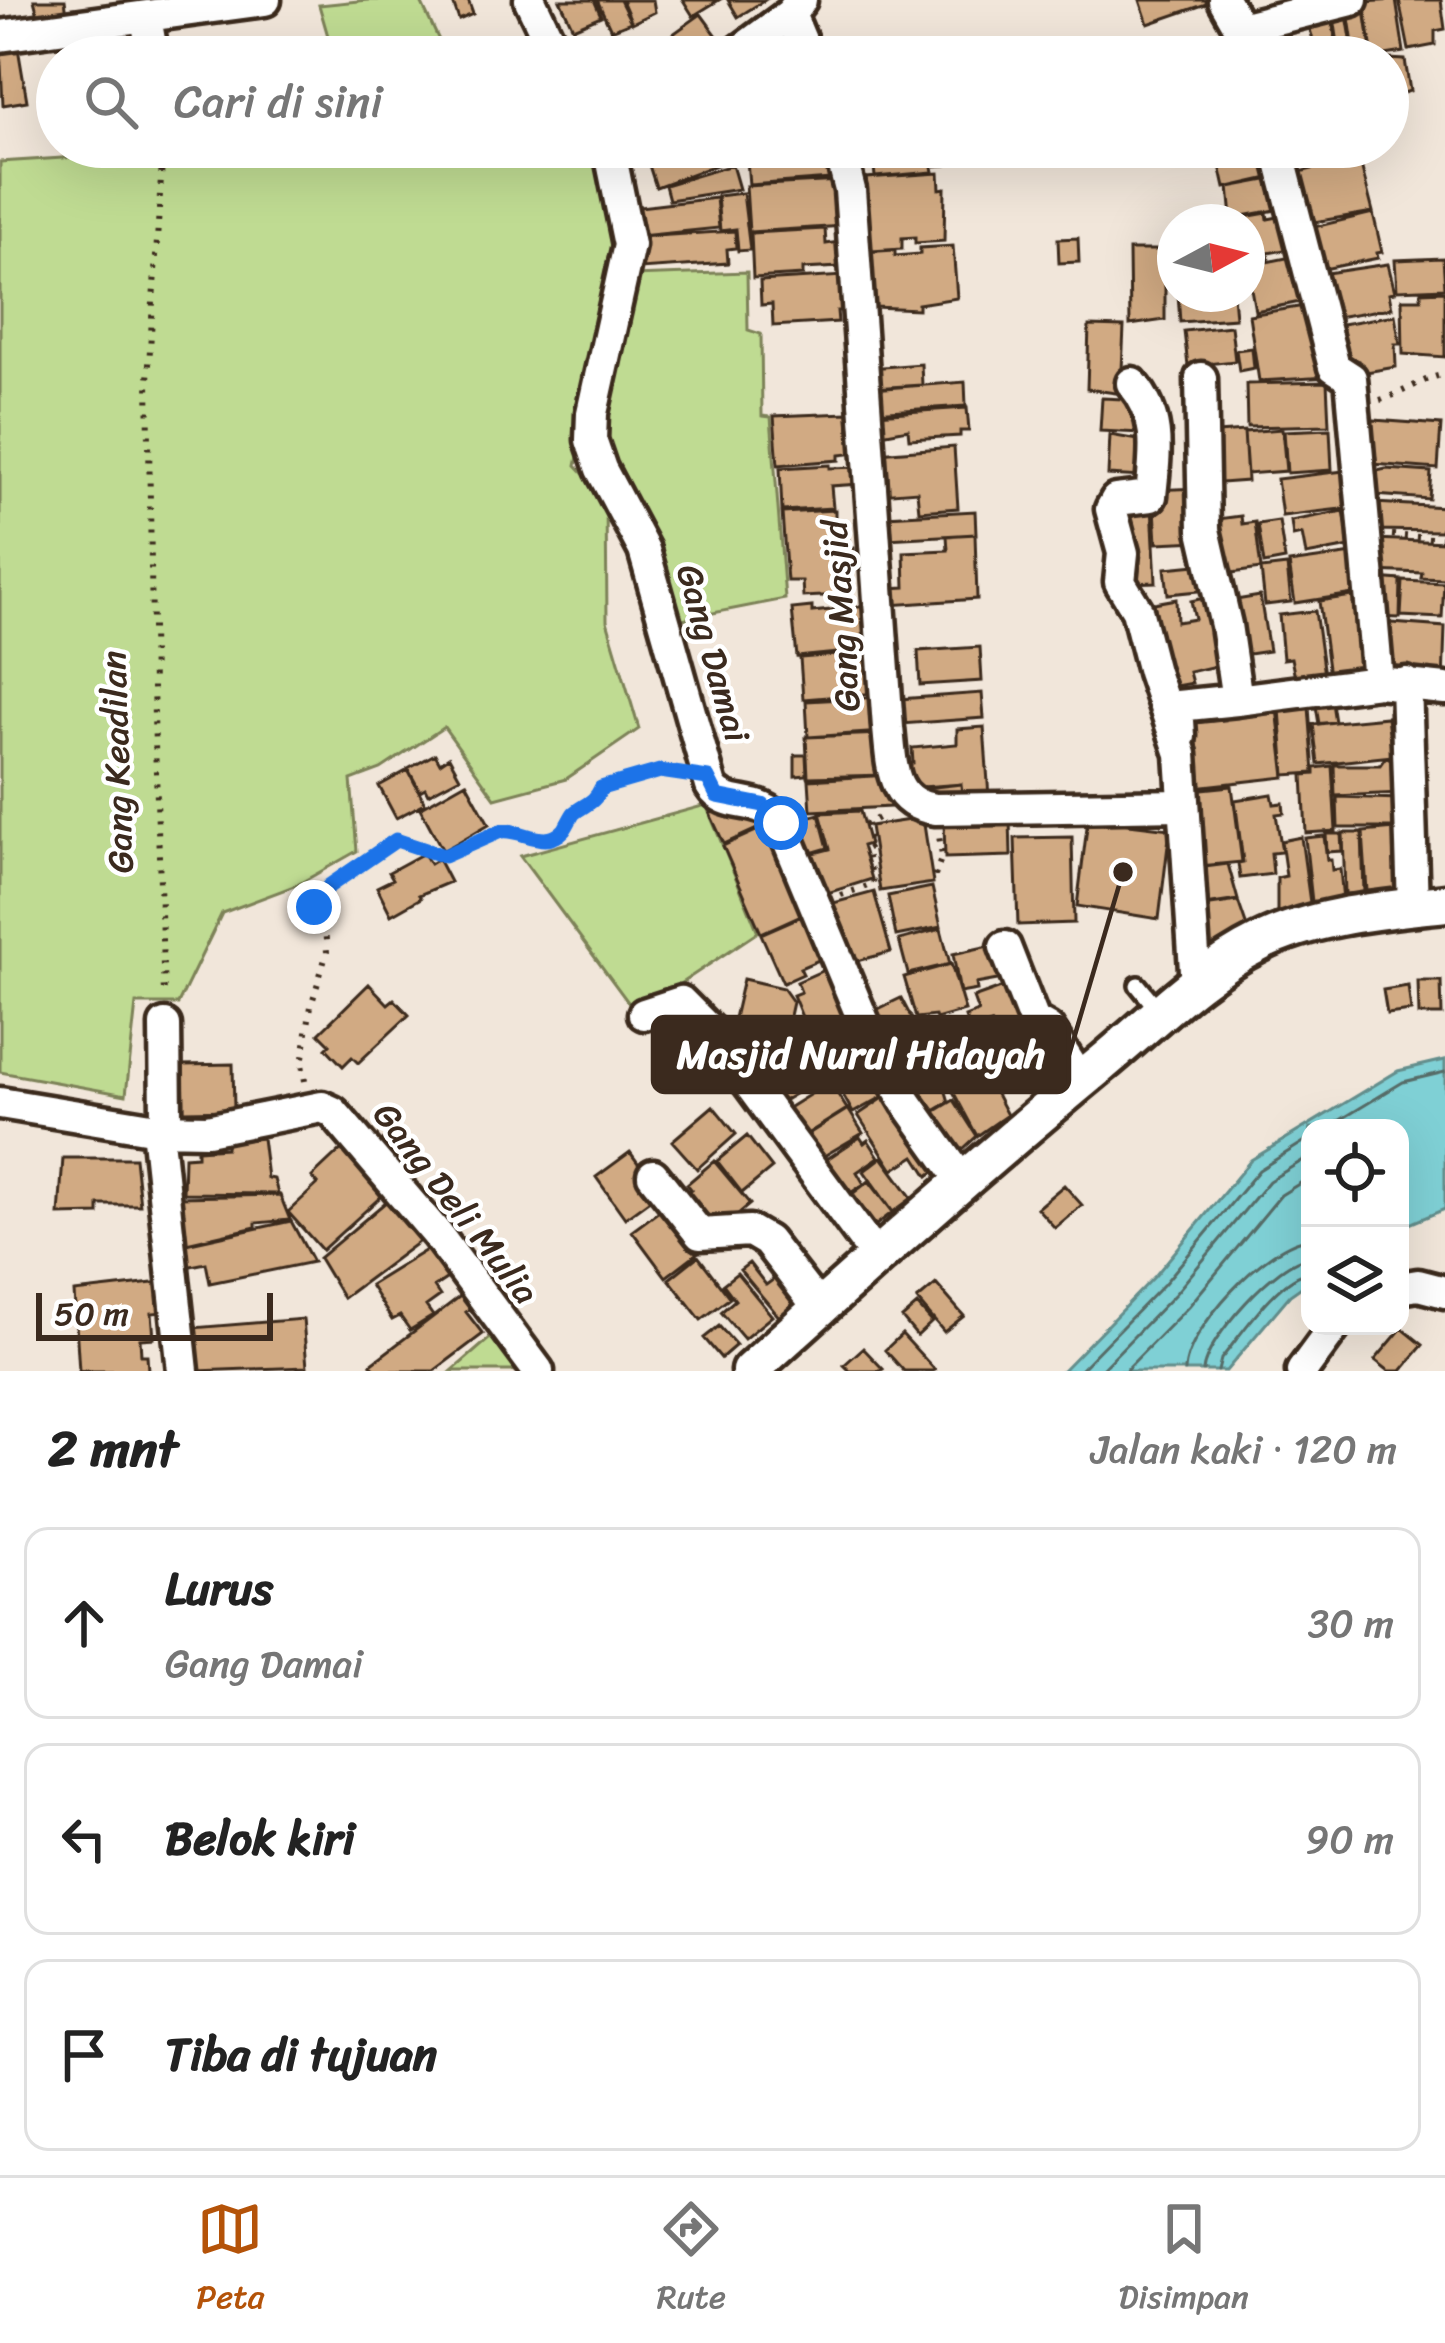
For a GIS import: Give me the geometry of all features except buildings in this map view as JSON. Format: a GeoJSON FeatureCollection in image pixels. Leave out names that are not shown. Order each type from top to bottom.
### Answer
{"type":"FeatureCollection","features":[{"type":"Feature","properties":{"kind":"street"},"geometry":{"type":"LineString","coordinates":[[0,36],[266,0]]}},
{"type":"Feature","properties":{"kind":"street"},"geometry":{"type":"LineString","coordinates":[[530,0],[546,36]]}},
{"type":"Feature","properties":{"kind":"street"},"geometry":{"type":"LineString","coordinates":[[1224,0],[1242,36]]}},
{"type":"Feature","properties":{"kind":"street"},"geometry":{"type":"LineString","coordinates":[[1260,36],[1352,0]]}},
{"type":"Feature","properties":{"kind":"street"},"geometry":{"type":"LineString","coordinates":[[758,36],[795,7]]}},
{"type":"Feature","properties":{"kind":"street"},"geometry":{"type":"LineString","coordinates":[[146,18],[149,36]]}},
{"type":"Feature","properties":{"kind":"street","name":"Gang Damai"},"geometry":{"type":"LineString","coordinates":[[613,168],[629,245],[592,413],[591,440],[644,550],[717,796],[772,810],[875,1049],[961,1179]]}},
{"type":"Feature","properties":{"kind":"street","name":"Gang Masjid"},"geometry":{"type":"LineString","coordinates":[[844,168],[850,190],[892,772],[898,790],[909,801]]}},
{"type":"Feature","properties":{"kind":"street"},"geometry":{"type":"LineString","coordinates":[[750,1371],[961,1179],[1196,986],[1256,944],[1293,929],[1429,905],[1365,534],[1352,377],[1334,367],[1282,168]]}},
{"type":"Feature","properties":{"kind":"street"},"geometry":{"type":"LineString","coordinates":[[1201,378],[1204,530],[1237,700]]}},
{"type":"Feature","properties":{"kind":"street"},"geometry":{"type":"LineString","coordinates":[[1132,383],[1151,409],[1155,450],[1151,496],[1116,500],[1112,509],[1123,553],[1120,582],[1137,610],[1180,754]]}},
{"type":"Feature","properties":{"kind":"street"},"geometry":{"type":"LineString","coordinates":[[1196,986],[1179,894],[1178,706],[1392,683],[1445,689]]}},
{"type":"Feature","properties":{"kind":"street"},"geometry":{"type":"LineString","coordinates":[[909,801],[935,809],[991,810],[1182,805]]}},
{"type":"Feature","properties":{"kind":"street"},"geometry":{"type":"LineString","coordinates":[[1005,947],[1034,1021],[1048,1029],[1081,1081]]}},
{"type":"Feature","properties":{"kind":"street"},"geometry":{"type":"LineString","coordinates":[[644,1014],[681,1002],[711,1032],[876,1256]]}},
{"type":"Feature","properties":{"kind":"street"},"geometry":{"type":"LineString","coordinates":[[165,1025],[166,1118],[157,1130],[183,1371]]}},
{"type":"Feature","properties":{"kind":"street"},"geometry":{"type":"LineString","coordinates":[[0,1102],[157,1130],[207,1130],[308,1109]]}},
{"type":"Feature","properties":{"kind":"street","name":"Gang Deli Mulia"},"geometry":{"type":"LineString","coordinates":[[308,1109],[322,1107],[333,1112],[436,1233],[538,1371]]}},
{"type":"Feature","properties":{"kind":"street"},"geometry":{"type":"LineString","coordinates":[[653,1175],[700,1234],[750,1231],[767,1241],[819,1308]]}},
{"type":"Feature","properties":{"kind":"street"},"geometry":{"type":"LineString","coordinates":[[1409,1287],[1445,1292]]}},
{"type":"Feature","properties":{"kind":"street"},"geometry":{"type":"LineString","coordinates":[[1302,1371],[1328,1335]]}},
{"type":"Feature","properties":{"kind":"lane"},"geometry":{"type":"LineString","coordinates":[[1138,985],[1162,1014]]}},
{"type":"Feature","properties":{"kind":"path","name":"Gang Keadilan"},"geometry":{"type":"LineString","coordinates":[[162,168],[148,380],[165,1025]]}},
{"type":"Feature","properties":{"kind":"path"},"geometry":{"type":"LineString","coordinates":[[1354,410],[1401,395],[1424,378],[1445,374]]}},
{"type":"Feature","properties":{"kind":"path"},"geometry":{"type":"LineString","coordinates":[[1365,534],[1444,539],[1445,528]]}},
{"type":"Feature","properties":{"kind":"path"},"geometry":{"type":"LineString","coordinates":[[308,1109],[302,1064],[314,985],[325,968],[327,952],[325,929],[314,907],[329,886],[396,840],[444,856],[501,831],[530,839],[554,838],[573,814],[596,800],[601,788],[660,771],[708,778]]}},
{"type":"Feature","properties":{"kind":"path"},"geometry":{"type":"LineString","coordinates":[[815,904],[874,884],[866,824],[909,801]]}},
{"type":"Feature","properties":{"kind":"green space"},"geometry":{"type":"Polygon","coordinates":[[[420,0],[437,36],[328,36],[319,5],[420,0]]]}},
{"type":"Feature","properties":{"kind":"green space"},"geometry":{"type":"Polygon","coordinates":[[[36,160],[36,168],[604,168],[621,247],[576,466],[606,498],[607,621],[639,729],[566,779],[495,798],[444,727],[381,769],[351,780],[357,851],[297,885],[222,913],[178,1004],[136,1004],[126,1095],[0,1072],[0,162],[36,160]]]}},
{"type":"Feature","properties":{"kind":"green space"},"geometry":{"type":"Polygon","coordinates":[[[747,272],[748,330],[761,334],[762,416],[771,417],[785,599],[672,621],[604,456],[602,404],[632,276],[747,272]]]}},
{"type":"Feature","properties":{"kind":"green space"},"geometry":{"type":"Polygon","coordinates":[[[706,805],[758,932],[636,1013],[520,856],[706,805]]]}},
{"type":"Feature","properties":{"kind":"green space"},"geometry":{"type":"Polygon","coordinates":[[[497,1332],[528,1371],[452,1371],[497,1332]]]}},
{"type":"Feature","properties":{"kind":"water"},"geometry":{"type":"Polygon","coordinates":[[[1445,1060],[1445,1209],[1409,1224],[1409,1119],[1319,1119],[1398,1071],[1445,1060]]]}},
{"type":"Feature","properties":{"kind":"water"},"geometry":{"type":"Polygon","coordinates":[[[1301,1130],[1301,1287],[1226,1371],[1062,1371],[1155,1276],[1251,1160],[1301,1130]]]}},
{"type":"Feature","properties":{"kind":"place","name":"Masjid Nurul Hidayah"},"geometry":{"type":"Point","coordinates":[1123,872]}},
{"type":"Feature","properties":{"kind":"route"},"geometry":{"type":"LineString","coordinates":[[314,907],[329,886],[396,840],[444,856],[501,831],[530,839],[554,838],[573,814],[596,800],[601,788],[660,771],[708,778],[717,796],[763,805],[781,823]]}}]}
